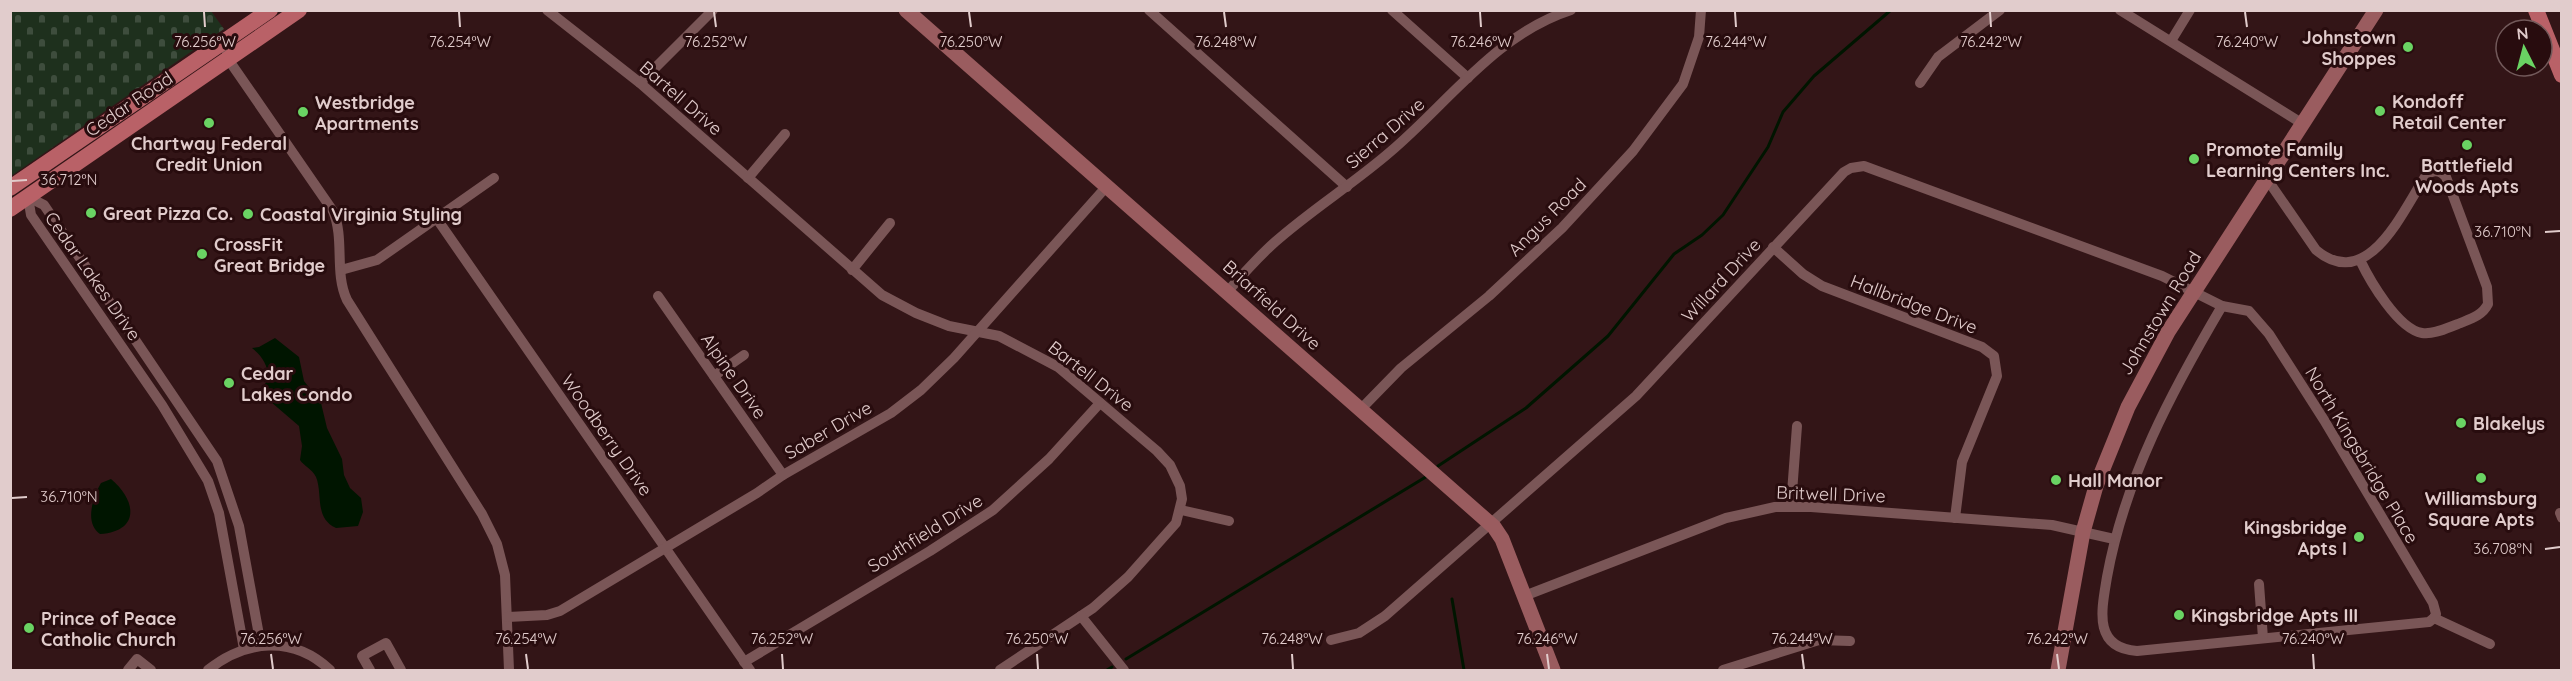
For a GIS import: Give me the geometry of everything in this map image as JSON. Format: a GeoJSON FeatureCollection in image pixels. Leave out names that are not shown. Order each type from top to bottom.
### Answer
{"type":"FeatureCollection","features":[{"type":"Feature","properties":{"kind":"main road","name":"Cedar Road"},"geometry":{"type":"LineString","coordinates":[[10,188],[270,10]]}},
{"type":"Feature","properties":{"kind":"main road","name":"Cedar Road"},"geometry":{"type":"LineString","coordinates":[[10,209],[299,10]]}},
{"type":"Feature","properties":{"kind":"main road"},"geometry":{"type":"LineString","coordinates":[[2536,10],[2562,75]]}},
{"type":"Feature","properties":{"kind":"main road"},"geometry":{"type":"LineString","coordinates":[[10,198],[28,197],[28,189],[35,180],[106,131],[135,102]]}},
{"type":"Feature","properties":{"kind":"street","name":"Bartell Drive"},"geometry":{"type":"LineString","coordinates":[[547,10],[639,83],[882,294],[916,313],[959,329],[999,336],[1034,352],[1058,367],[1170,465],[1180,486],[1181,510]]}},
{"type":"Feature","properties":{"kind":"street"},"geometry":{"type":"LineString","coordinates":[[639,83],[713,10]]}},
{"type":"Feature","properties":{"kind":"street","name":"Briarfield Drive"},"geometry":{"type":"LineString","coordinates":[[906,10],[1491,524],[1502,539],[1553,670]]}},
{"type":"Feature","properties":{"kind":"street"},"geometry":{"type":"LineString","coordinates":[[1149,10],[1347,187]]}},
{"type":"Feature","properties":{"kind":"street"},"geometry":{"type":"LineString","coordinates":[[1392,10],[1468,78]]}},
{"type":"Feature","properties":{"kind":"street","name":"Sierra Drive"},"geometry":{"type":"LineString","coordinates":[[1228,291],[1276,241],[1347,187],[1431,117],[1468,78],[1515,38],[1571,10]]}},
{"type":"Feature","properties":{"kind":"street","name":"Angus Road"},"geometry":{"type":"LineString","coordinates":[[1360,409],[1409,360],[1489,296],[1563,228],[1633,151],[1683,84],[1698,44],[1701,10]]}},
{"type":"Feature","properties":{"kind":"street"},"geometry":{"type":"LineString","coordinates":[[1920,83],[1938,57],[2000,10]]}},
{"type":"Feature","properties":{"kind":"street"},"geometry":{"type":"LineString","coordinates":[[2120,10],[2303,124]]}},
{"type":"Feature","properties":{"kind":"street"},"geometry":{"type":"LineString","coordinates":[[2170,41],[2190,10]]}},
{"type":"Feature","properties":{"kind":"street","name":"Johnstown Road"},"geometry":{"type":"LineString","coordinates":[[2058,670],[2083,532],[2100,476],[2128,407],[2146,370],[2193,292],[2376,10]]}},
{"type":"Feature","properties":{"kind":"street"},"geometry":{"type":"LineString","coordinates":[[225,40],[228,59],[333,211],[338,227],[341,270],[347,300],[490,528],[506,575],[509,670]]}},
{"type":"Feature","properties":{"kind":"street"},"geometry":{"type":"LineString","coordinates":[[748,178],[785,134]]}},
{"type":"Feature","properties":{"kind":"street","name":"Willard Drive"},"geometry":{"type":"LineString","coordinates":[[1331,640],[1359,633],[1385,616],[1636,396],[1844,172],[1851,168],[1864,166],[2162,276],[2193,292]]}},
{"type":"Feature","properties":{"kind":"street"},"geometry":{"type":"LineString","coordinates":[[2267,179],[2321,254],[2336,262],[2360,260],[2378,249],[2425,177],[2432,171],[2440,172],[2446,177],[2485,280],[2488,304],[2477,316],[2438,331],[2423,334],[2413,331],[2399,319],[2367,275],[2360,260]]}},
{"type":"Feature","properties":{"kind":"street"},"geometry":{"type":"LineString","coordinates":[[341,270],[377,260],[494,178]]}},
{"type":"Feature","properties":{"kind":"street","name":"Saber Drive"},"geometry":{"type":"LineString","coordinates":[[507,617],[555,613],[666,548],[783,475],[857,434],[911,399],[938,375],[1107,186]]}},
{"type":"Feature","properties":{"kind":"street","name":"Cedar Lakes Drive"},"geometry":{"type":"LineString","coordinates":[[28,197],[44,204],[217,461],[239,526],[261,646]]}},
{"type":"Feature","properties":{"kind":"street","name":"Cedar Lakes Drive"},"geometry":{"type":"LineString","coordinates":[[28,197],[31,215],[162,405],[208,481],[219,513],[244,649]]}},
{"type":"Feature","properties":{"kind":"street","name":"Woodberry Drive"},"geometry":{"type":"LineString","coordinates":[[437,219],[747,666]]}},
{"type":"Feature","properties":{"kind":"street"},"geometry":{"type":"LineString","coordinates":[[852,270],[890,224]]}},
{"type":"Feature","properties":{"kind":"street","name":"Hallbridge Drive"},"geometry":{"type":"LineString","coordinates":[[1773,248],[1803,274],[1822,286],[1982,347],[1994,356],[1997,376],[1962,462],[1955,518]]}},
{"type":"Feature","properties":{"kind":"street","name":"North Kingsbridge Place"},"geometry":{"type":"LineString","coordinates":[[2193,292],[2222,306],[2249,311],[2269,334],[2336,440],[2433,603],[2436,614],[2434,618]]}},
{"type":"Feature","properties":{"kind":"street","name":"Alpine Drive"},"geometry":{"type":"LineString","coordinates":[[658,296],[783,475]]}},
{"type":"Feature","properties":{"kind":"street"},"geometry":{"type":"LineString","coordinates":[[2222,306],[2182,374],[2146,447],[2114,539],[2101,617],[2109,638],[2125,649],[2137,651],[2428,622],[2434,618],[2490,644]]}},
{"type":"Feature","properties":{"kind":"street"},"geometry":{"type":"LineString","coordinates":[[714,376],[744,355]]}},
{"type":"Feature","properties":{"kind":"street","name":"Southfield Drive"},"geometry":{"type":"LineString","coordinates":[[747,666],[993,510],[1049,459],[1100,403]]}},
{"type":"Feature","properties":{"kind":"street"},"geometry":{"type":"LineString","coordinates":[[1791,506],[1797,426]]}},
{"type":"Feature","properties":{"kind":"street","name":"Britwell Drive"},"geometry":{"type":"LineString","coordinates":[[1524,596],[1726,518],[1751,511],[1791,506],[2052,525],[2114,539]]}},
{"type":"Feature","properties":{"kind":"street"},"geometry":{"type":"LineString","coordinates":[[1000,670],[1082,616],[1128,577],[1164,539],[1176,523],[1181,510],[1229,521]]}},
{"type":"Feature","properties":{"kind":"street"},"geometry":{"type":"LineString","coordinates":[[2259,584],[2264,638]]}},
{"type":"Feature","properties":{"kind":"street"},"geometry":{"type":"LineString","coordinates":[[1082,616],[1124,670]]}},
{"type":"Feature","properties":{"kind":"street"},"geometry":{"type":"LineString","coordinates":[[1723,670],[1819,640],[1850,641]]}},
{"type":"Feature","properties":{"kind":"street"},"geometry":{"type":"LineString","coordinates":[[370,670],[362,656],[386,643],[401,670]]}},
{"type":"Feature","properties":{"kind":"street"},"geometry":{"type":"LineString","coordinates":[[208,670],[221,660],[244,649],[261,646],[297,650],[316,659],[330,670]]}},
{"type":"Feature","properties":{"kind":"street"},"geometry":{"type":"LineString","coordinates":[[128,670],[137,660],[151,670]]}},
{"type":"Feature","properties":{"kind":"green space"},"geometry":{"type":"Polygon","coordinates":[[[11,10],[211,11],[224,29],[11,176],[11,10]]]}},
{"type":"Feature","properties":{"kind":"shaded area"},"geometry":{"type":"Polygon","coordinates":[[[275,338],[299,357],[304,381],[321,403],[327,428],[342,459],[344,475],[350,488],[361,498],[363,512],[358,526],[336,528],[329,524],[320,505],[316,477],[300,460],[302,446],[299,426],[271,402],[259,399],[259,391],[269,379],[264,361],[252,348],[259,347],[275,338]]]}},
{"type":"Feature","properties":{"kind":"shaded area"},"geometry":{"type":"Polygon","coordinates":[[[111,479],[126,496],[130,514],[128,521],[122,527],[113,532],[100,534],[95,529],[91,517],[95,495],[101,483],[111,479]]]}},
{"type":"Feature","properties":{"kind":"waterway"},"geometry":{"type":"LineString","coordinates":[[1438,466],[1526,408],[1608,336],[1674,254],[1702,235],[1723,215],[1768,147],[1783,112],[1814,76],[1891,10]]}},
{"type":"Feature","properties":{"kind":"waterway"},"geometry":{"type":"LineString","coordinates":[[1126,659],[1429,475]]}},
{"type":"Feature","properties":{"kind":"waterway"},"geometry":{"type":"LineString","coordinates":[[1452,599],[1464,670]]}},
{"type":"Feature","properties":{"kind":"waterway"},"geometry":{"type":"LineString","coordinates":[[1107,670],[1112,667]]}},
{"type":"Feature","properties":{"kind":"place","name":"Johnstown Shoppes"},"geometry":{"type":"Point","coordinates":[2408,47]}},
{"type":"Feature","properties":{"kind":"place","name":"Kondoff Retail Center"},"geometry":{"type":"Point","coordinates":[2380,111]}},
{"type":"Feature","properties":{"kind":"place","name":"Westbridge Apartments"},"geometry":{"type":"Point","coordinates":[303,112]}},
{"type":"Feature","properties":{"kind":"place","name":"Chartway Federal Credit Union"},"geometry":{"type":"Point","coordinates":[209,123]}},
{"type":"Feature","properties":{"kind":"place","name":"Battlefield Woods Apts"},"geometry":{"type":"Point","coordinates":[2467,145]}},
{"type":"Feature","properties":{"kind":"place","name":"Promote Family Learning Centers Inc."},"geometry":{"type":"Point","coordinates":[2194,159]}},
{"type":"Feature","properties":{"kind":"place","name":"Great Pizza Co."},"geometry":{"type":"Point","coordinates":[91,213]}},
{"type":"Feature","properties":{"kind":"place","name":"Coastal Virginia Styling"},"geometry":{"type":"Point","coordinates":[248,214]}},
{"type":"Feature","properties":{"kind":"place","name":"CrossFit Great Bridge"},"geometry":{"type":"Point","coordinates":[202,254]}},
{"type":"Feature","properties":{"kind":"place","name":"Cedar Lakes Condo"},"geometry":{"type":"Point","coordinates":[229,383]}},
{"type":"Feature","properties":{"kind":"place","name":"Blakelys"},"geometry":{"type":"Point","coordinates":[2461,423]}},
{"type":"Feature","properties":{"kind":"place","name":"Williamsburg Square Apts"},"geometry":{"type":"Point","coordinates":[2481,478]}},
{"type":"Feature","properties":{"kind":"place","name":"Hall Manor"},"geometry":{"type":"Point","coordinates":[2056,480]}},
{"type":"Feature","properties":{"kind":"place","name":"Kingsbridge Apts I"},"geometry":{"type":"Point","coordinates":[2359,537]}},
{"type":"Feature","properties":{"kind":"place","name":"Kingsbridge Apts III"},"geometry":{"type":"Point","coordinates":[2179,615]}},
{"type":"Feature","properties":{"kind":"place","name":"Prince of Peace Catholic Church"},"geometry":{"type":"Point","coordinates":[29,628]}}]}
